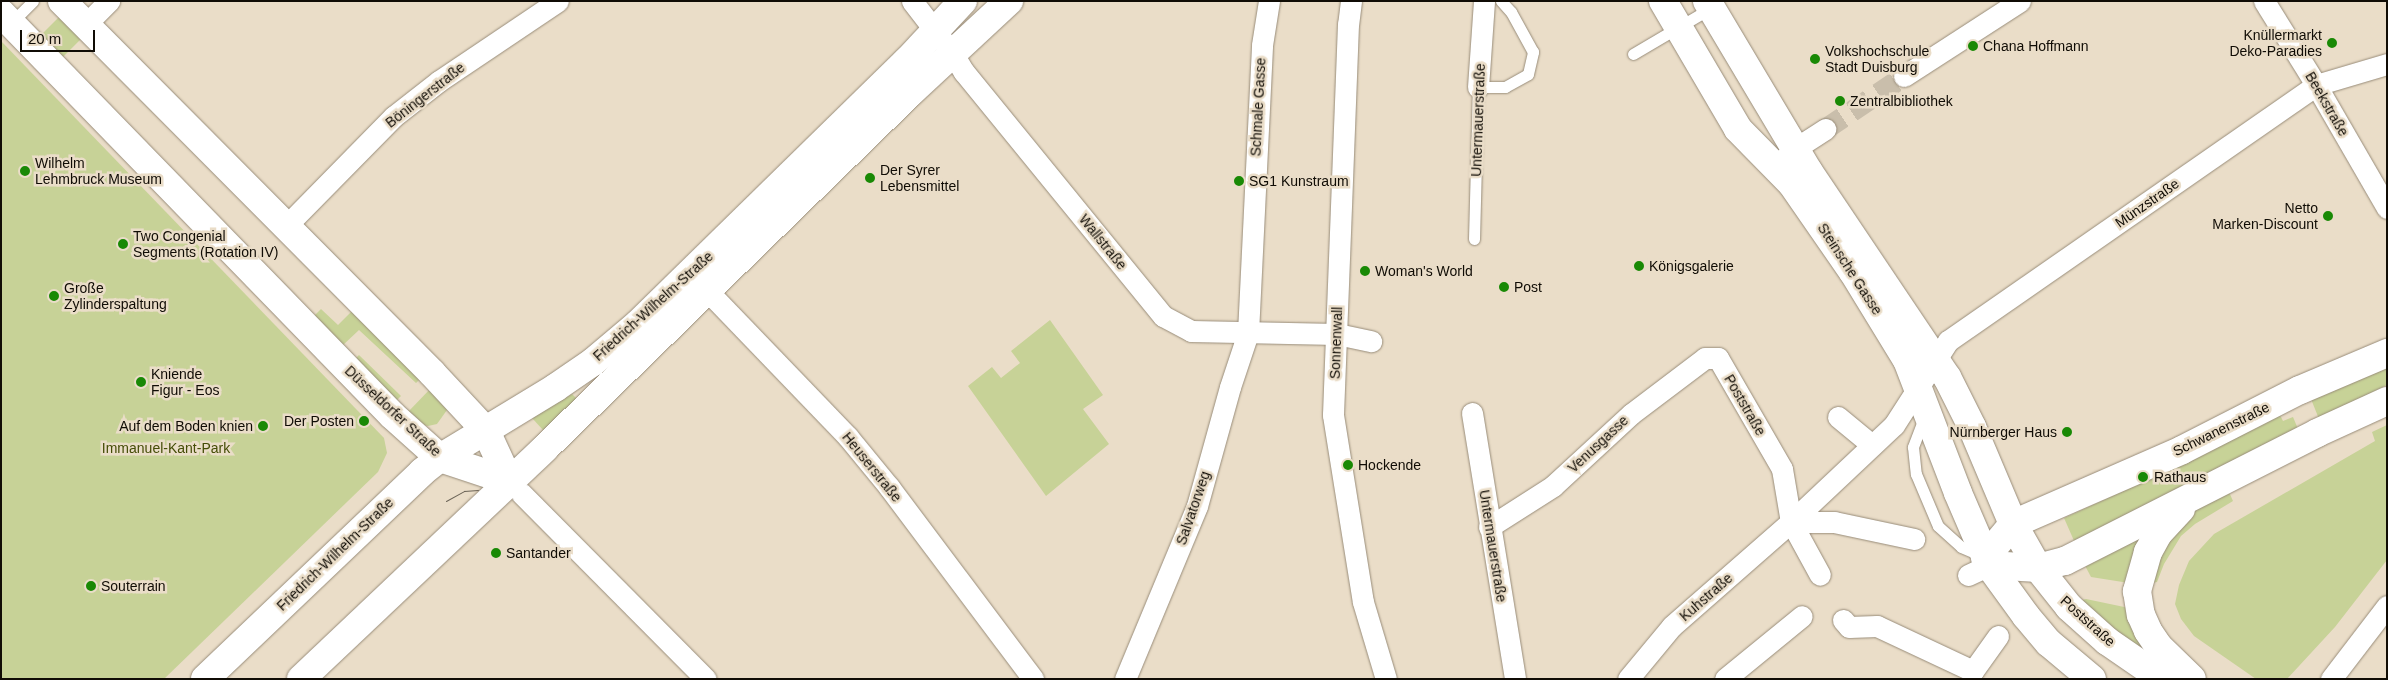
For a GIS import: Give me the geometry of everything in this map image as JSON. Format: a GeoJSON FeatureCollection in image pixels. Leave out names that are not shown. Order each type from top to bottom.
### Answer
{"type":"FeatureCollection","features":[{"type":"Feature","properties":{"kind":"main road","name":"Düsseldorfer Straße"},"geometry":{"type":"LineString","coordinates":[[62,1],[432,373],[486,431],[515,487]]}},
{"type":"Feature","properties":{"kind":"main road","name":"Friedrich-Wilhelm-Straße"},"geometry":{"type":"LineString","coordinates":[[308,676],[515,487],[698,281],[963,1]]}},
{"type":"Feature","properties":{"kind":"main road","name":"Friedrich-Wilhelm-Straße"},"geometry":{"type":"LineString","coordinates":[[205,679],[440,458],[555,388],[593,362],[638,324],[698,281],[953,54],[1008,1]]}},
{"type":"Feature","properties":{"kind":"main road","name":"Steinsche Gasse"},"geometry":{"type":"LineString","coordinates":[[1663,1],[1738,129],[1792,184],[1854,272],[1907,360],[1927,383]]}},
{"type":"Feature","properties":{"kind":"main road","name":"Steinsche Gasse"},"geometry":{"type":"LineString","coordinates":[[1709,5],[1796,148],[1927,383],[1981,566]]}},
{"type":"Feature","properties":{"kind":"main road","name":"Düsseldorfer Straße"},"geometry":{"type":"LineString","coordinates":[[6,18],[392,415],[440,458],[515,487]]}},
{"type":"Feature","properties":{"kind":"main road","name":"Schwanenstraße"},"geometry":{"type":"LineString","coordinates":[[1981,566],[2013,524],[2182,450],[2300,390],[2387,352]]}},
{"type":"Feature","properties":{"kind":"main road","name":"Steinsche Gasse"},"geometry":{"type":"LineString","coordinates":[[1927,383],[1948,377],[1972,427],[2013,524]]}},
{"type":"Feature","properties":{"kind":"main road"},"geometry":{"type":"LineString","coordinates":[[1981,566],[2038,568],[2073,558],[2317,433],[2387,401]]}},
{"type":"Feature","properties":{"kind":"main road"},"geometry":{"type":"LineString","coordinates":[[2192,679],[2158,646],[2148,631],[2142,615],[2137,591],[2148,552],[2158,534],[2172,517],[2202,492]]}},
{"type":"Feature","properties":{"kind":"main road","name":"Poststraße"},"geometry":{"type":"LineString","coordinates":[[2013,524],[2038,568],[2069,607],[2108,641],[2162,679]]}},
{"type":"Feature","properties":{"kind":"main road"},"geometry":{"type":"LineString","coordinates":[[1981,566],[2049,643],[2092,679]]}},
{"type":"Feature","properties":{"kind":"street"},"geometry":{"type":"LineString","coordinates":[[86,24],[109,1]]}},
{"type":"Feature","properties":{"kind":"street","name":"Böningerstraße"},"geometry":{"type":"LineString","coordinates":[[286,226],[393,117],[439,81],[558,1]]}},
{"type":"Feature","properties":{"kind":"street","name":"Wallstraße"},"geometry":{"type":"LineString","coordinates":[[912,1],[953,54],[964,72],[1163,316],[1191,332],[1337,334],[1370,341]]}},
{"type":"Feature","properties":{"kind":"street","name":"Schmale Gasse"},"geometry":{"type":"LineString","coordinates":[[1248,333],[1261,55],[1269,1]]}},
{"type":"Feature","properties":{"kind":"street","name":"Sonnenwall"},"geometry":{"type":"LineString","coordinates":[[1351,1],[1348,24],[1333,415],[1363,602],[1386,679]]}},
{"type":"Feature","properties":{"kind":"street","name":"Untermauerstraße"},"geometry":{"type":"LineString","coordinates":[[1478,87],[1484,1]]}},
{"type":"Feature","properties":{"kind":"street"},"geometry":{"type":"LineString","coordinates":[[1904,76],[2020,1]]}},
{"type":"Feature","properties":{"kind":"street","name":"Beekstraße"},"geometry":{"type":"LineString","coordinates":[[2264,1],[2316,85],[2387,208]]}},
{"type":"Feature","properties":{"kind":"street","name":"Münzstraße"},"geometry":{"type":"LineString","coordinates":[[1927,383],[1948,341],[2316,85],[2387,64]]}},
{"type":"Feature","properties":{"kind":"street"},"geometry":{"type":"LineString","coordinates":[[1776,167],[1796,148],[1825,128]]}},
{"type":"Feature","properties":{"kind":"street","name":"Heuserstraße"},"geometry":{"type":"LineString","coordinates":[[698,281],[848,437],[889,487],[1033,679]]}},
{"type":"Feature","properties":{"kind":"street","name":"Salvatorweg"},"geometry":{"type":"LineString","coordinates":[[1125,679],[1197,506],[1230,387],[1248,333]]}},
{"type":"Feature","properties":{"kind":"street","name":"Poststraße"},"geometry":{"type":"LineString","coordinates":[[1705,358],[1718,358],[1782,469],[1791,522]]}},
{"type":"Feature","properties":{"kind":"street","name":"Venusgasse"},"geometry":{"type":"LineString","coordinates":[[1489,527],[1553,486],[1630,414],[1705,358]]}},
{"type":"Feature","properties":{"kind":"street","name":"Kuhstraße"},"geometry":{"type":"LineString","coordinates":[[1628,679],[1672,626],[1791,522],[1894,425],[1927,383]]}},
{"type":"Feature","properties":{"kind":"street","name":"Untermauerstraße"},"geometry":{"type":"LineString","coordinates":[[1472,413],[1515,679]]}},
{"type":"Feature","properties":{"kind":"street"},"geometry":{"type":"LineString","coordinates":[[1838,418],[1872,445]]}},
{"type":"Feature","properties":{"kind":"street","name":"Düsseldorfer Straße"},"geometry":{"type":"LineString","coordinates":[[515,487],[706,679]]}},
{"type":"Feature","properties":{"kind":"street"},"geometry":{"type":"LineString","coordinates":[[1820,575],[1791,522],[1834,522],[1914,539]]}},
{"type":"Feature","properties":{"kind":"street"},"geometry":{"type":"LineString","coordinates":[[2331,679],[2387,606]]}},
{"type":"Feature","properties":{"kind":"street"},"geometry":{"type":"LineString","coordinates":[[1725,679],[1802,616]]}},
{"type":"Feature","properties":{"kind":"street"},"geometry":{"type":"LineString","coordinates":[[1843,620],[1849,627],[1877,626],[1973,670],[1998,636]]}},
{"type":"Feature","properties":{"kind":"lane"},"geometry":{"type":"LineString","coordinates":[[6,18],[33,1]]}},
{"type":"Feature","properties":{"kind":"lane"},"geometry":{"type":"LineString","coordinates":[[1478,87],[1505,88],[1528,74],[1533,52],[1511,12],[1501,1]]}},
{"type":"Feature","properties":{"kind":"lane"},"geometry":{"type":"LineString","coordinates":[[1633,54],[1678,28],[1709,5]]}},
{"type":"Feature","properties":{"kind":"lane","name":"Untermauerstraße"},"geometry":{"type":"LineString","coordinates":[[1474,239],[1478,87]]}},
{"type":"Feature","properties":{"kind":"green space"},"geometry":{"type":"Polygon","coordinates":[[[61,15],[83,37],[62,58],[40,36],[61,15]]]}},
{"type":"Feature","properties":{"kind":"green space","name":"Immanuel-Kant-Park"},"geometry":{"type":"Polygon","coordinates":[[[1,41],[384,438],[387,453],[378,472],[164,679],[1,679],[1,41]]]}},
{"type":"Feature","properties":{"kind":"green space"},"geometry":{"type":"Polygon","coordinates":[[[321,309],[338,325],[353,310],[423,376],[416,383],[359,330],[342,346],[313,317],[321,309]]]}},
{"type":"Feature","properties":{"kind":"green space"},"geometry":{"type":"Polygon","coordinates":[[[1050,320],[1103,395],[1083,409],[1109,444],[1046,496],[968,386],[992,367],[1001,378],[1020,363],[1011,351],[1050,320]]]}},
{"type":"Feature","properties":{"kind":"green space"},"geometry":{"type":"Polygon","coordinates":[[[359,355],[401,396],[396,401],[355,359],[359,355]]]}},
{"type":"Feature","properties":{"kind":"green space"},"geometry":{"type":"Polygon","coordinates":[[[2387,366],[2387,385],[2319,419],[2311,399],[2387,366]]]}},
{"type":"Feature","properties":{"kind":"green space"},"geometry":{"type":"Polygon","coordinates":[[[433,386],[447,405],[447,410],[437,424],[428,426],[420,424],[407,413],[433,386]]]}},
{"type":"Feature","properties":{"kind":"green space"},"geometry":{"type":"Polygon","coordinates":[[[572,394],[577,399],[543,430],[532,418],[572,394]]]}},
{"type":"Feature","properties":{"kind":"green space"},"geometry":{"type":"Polygon","coordinates":[[[2280,415],[2283,421],[2293,417],[2298,429],[2075,543],[2064,518],[2163,473],[2280,415]]]}},
{"type":"Feature","properties":{"kind":"green space"},"geometry":{"type":"Polygon","coordinates":[[[2387,425],[2387,560],[2335,627],[2287,679],[2256,679],[2194,636],[2181,619],[2175,604],[2179,585],[2189,561],[2214,534],[2375,441],[2372,432],[2387,425]]]}},
{"type":"Feature","properties":{"kind":"green space"},"geometry":{"type":"Polygon","coordinates":[[[2229,492],[2233,501],[2195,524],[2181,536],[2164,564],[2157,582],[2146,584],[2155,555],[2195,509],[2229,492]]]}},
{"type":"Feature","properties":{"kind":"green space"},"geometry":{"type":"Polygon","coordinates":[[[2145,528],[2129,583],[2091,577],[2082,560],[2145,528]]]}},
{"type":"Feature","properties":{"kind":"green space"},"geometry":{"type":"Polygon","coordinates":[[[2086,599],[2129,608],[2149,649],[2141,652],[2078,601],[2086,599]]]}},
{"type":"Feature","properties":{"kind":"tunnel"},"geometry":{"type":"LineString","coordinates":[[1825,129],[1904,76]]}},
{"type":"Feature","properties":{"kind":"tram line"},"geometry":{"type":"LineString","coordinates":[[446,501],[464,491],[478,490]]}},
{"type":"Feature","properties":{"kind":"place","name":"Knüllermarkt Deko-Paradies"},"geometry":{"type":"Point","coordinates":[2332,43]}},
{"type":"Feature","properties":{"kind":"place","name":"Chana Hoffmann"},"geometry":{"type":"Point","coordinates":[1973,46]}},
{"type":"Feature","properties":{"kind":"place","name":"Volkshochschule Stadt Duisburg"},"geometry":{"type":"Point","coordinates":[1815,59]}},
{"type":"Feature","properties":{"kind":"place","name":"Zentralbibliothek"},"geometry":{"type":"Point","coordinates":[1840,101]}},
{"type":"Feature","properties":{"kind":"place","name":"Wilhelm Lehmbruck Museum"},"geometry":{"type":"Point","coordinates":[25,171]}},
{"type":"Feature","properties":{"kind":"place","name":"Der Syrer Lebensmittel"},"geometry":{"type":"Point","coordinates":[870,178]}},
{"type":"Feature","properties":{"kind":"place","name":"SG1 Kunstraum"},"geometry":{"type":"Point","coordinates":[1239,181]}},
{"type":"Feature","properties":{"kind":"place","name":"Netto Marken-Discount"},"geometry":{"type":"Point","coordinates":[2328,216]}},
{"type":"Feature","properties":{"kind":"place","name":"Two Congenial Segments (Rotation IV)"},"geometry":{"type":"Point","coordinates":[123,244]}},
{"type":"Feature","properties":{"kind":"place","name":"Königsgalerie"},"geometry":{"type":"Point","coordinates":[1639,266]}},
{"type":"Feature","properties":{"kind":"place","name":"Woman's World"},"geometry":{"type":"Point","coordinates":[1365,271]}},
{"type":"Feature","properties":{"kind":"place","name":"Post"},"geometry":{"type":"Point","coordinates":[1504,287]}},
{"type":"Feature","properties":{"kind":"place","name":"Große Zylinderspaltung"},"geometry":{"type":"Point","coordinates":[54,296]}},
{"type":"Feature","properties":{"kind":"place","name":"Kniende Figur - Eos"},"geometry":{"type":"Point","coordinates":[141,382]}},
{"type":"Feature","properties":{"kind":"place","name":"Der Posten"},"geometry":{"type":"Point","coordinates":[364,421]}},
{"type":"Feature","properties":{"kind":"place","name":"Auf dem Boden knien"},"geometry":{"type":"Point","coordinates":[263,426]}},
{"type":"Feature","properties":{"kind":"place","name":"Nürnberger Haus"},"geometry":{"type":"Point","coordinates":[2067,432]}},
{"type":"Feature","properties":{"kind":"place","name":"Hockende"},"geometry":{"type":"Point","coordinates":[1348,465]}},
{"type":"Feature","properties":{"kind":"place","name":"Rathaus"},"geometry":{"type":"Point","coordinates":[2143,477]}},
{"type":"Feature","properties":{"kind":"place","name":"Santander"},"geometry":{"type":"Point","coordinates":[496,553]}},
{"type":"Feature","properties":{"kind":"place","name":"Souterrain"},"geometry":{"type":"Point","coordinates":[91,586]}}]}
